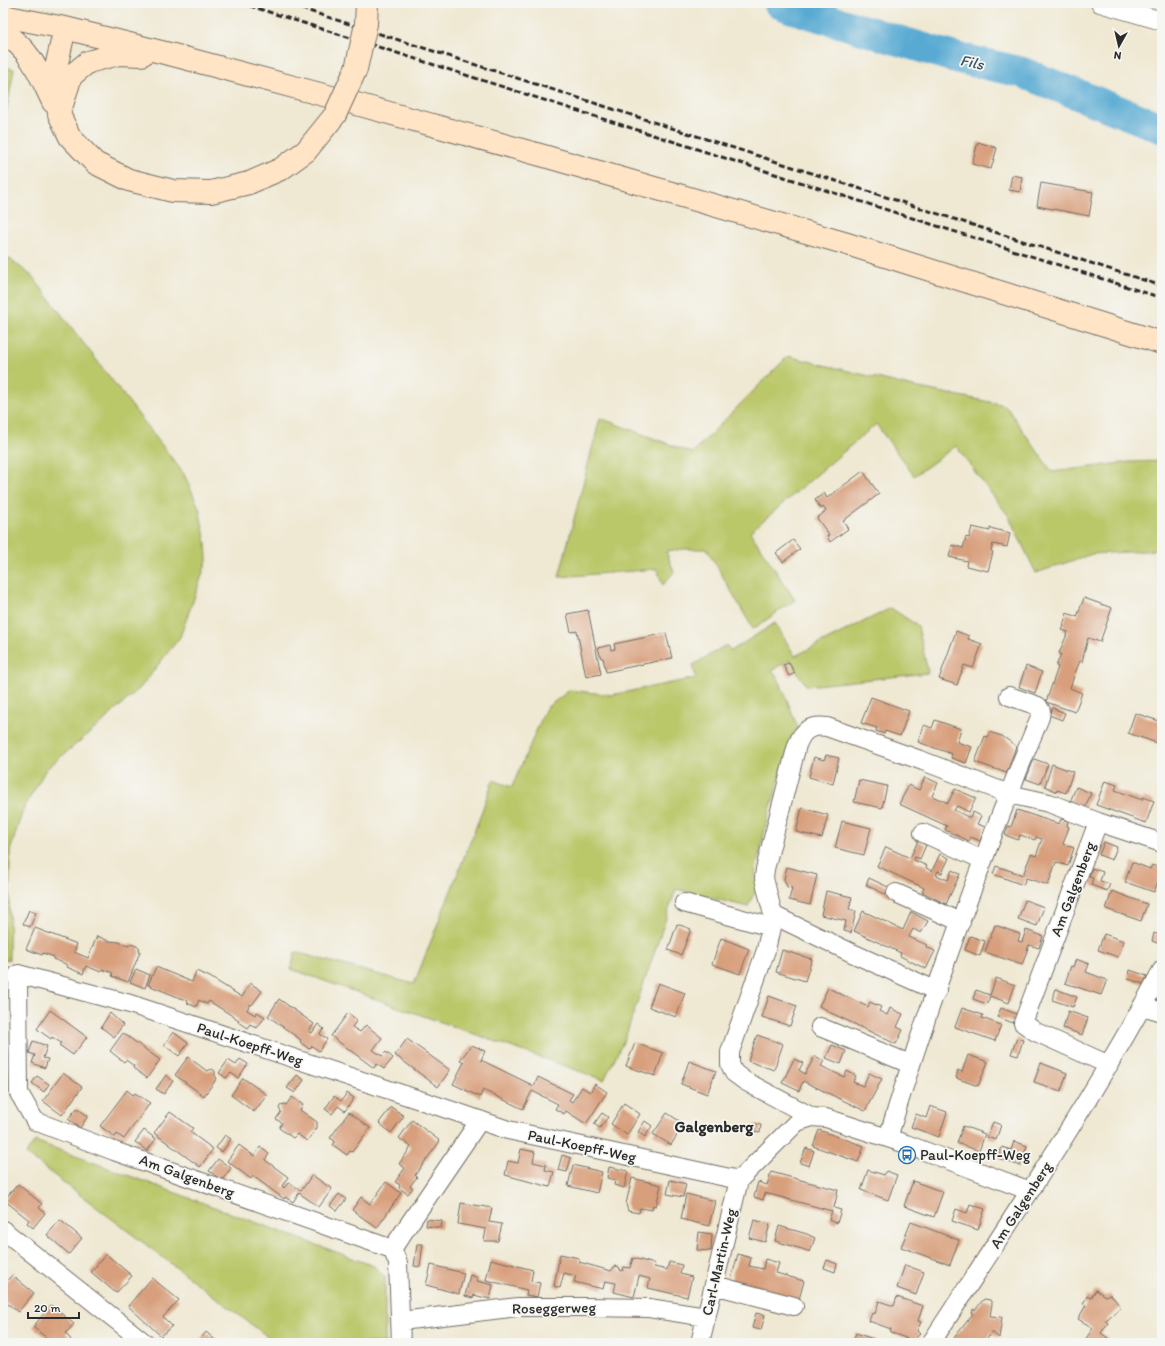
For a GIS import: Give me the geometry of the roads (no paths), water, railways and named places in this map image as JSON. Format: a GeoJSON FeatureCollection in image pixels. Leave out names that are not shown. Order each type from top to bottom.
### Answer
{"type":"FeatureCollection","features":[{"type":"Feature","properties":{"kind":"main road"},"geometry":{"type":"LineString","coordinates":[[3,33],[13,39],[25,50],[35,63],[70,137],[95,163],[129,180],[173,191],[211,192],[248,184],[281,169],[306,151],[336,115],[356,69],[366,24],[367,3]]}},
{"type":"Feature","properties":{"kind":"main road"},"geometry":{"type":"LineString","coordinates":[[3,16],[65,28],[335,98],[837,240],[1162,343]]}},
{"type":"Feature","properties":{"kind":"main road"},"geometry":{"type":"LineString","coordinates":[[59,114],[55,84],[57,63],[65,28]]}},
{"type":"Feature","properties":{"kind":"main road"},"geometry":{"type":"LineString","coordinates":[[59,114],[71,76],[88,62],[119,54],[177,56]]}},
{"type":"Feature","properties":{"kind":"street"},"geometry":{"type":"LineString","coordinates":[[1100,3],[1162,21]]}},
{"type":"Feature","properties":{"kind":"street"},"geometry":{"type":"LineString","coordinates":[[888,1138],[910,1064],[983,860],[1040,717],[1041,711],[1038,706],[1009,696]]}},
{"type":"Feature","properties":{"kind":"street"},"geometry":{"type":"LineString","coordinates":[[812,1117],[745,1081],[734,1073],[730,1064],[730,1052],[766,950],[772,921],[764,878],[765,869],[797,745],[801,736],[807,730],[817,726],[827,727],[923,761],[1009,794]]}},
{"type":"Feature","properties":{"kind":"street","name":"Am Galgenberg"},"geometry":{"type":"LineString","coordinates":[[1009,794],[1049,804],[1162,843]]}},
{"type":"Feature","properties":{"kind":"street","name":"Am Galgenberg"},"geometry":{"type":"LineString","coordinates":[[1098,822],[1023,1023],[1036,1032],[1109,1065]]}},
{"type":"Feature","properties":{"kind":"street"},"geometry":{"type":"LineString","coordinates":[[923,833],[983,860]]}},
{"type":"Feature","properties":{"kind":"street"},"geometry":{"type":"LineString","coordinates":[[896,893],[961,922]]}},
{"type":"Feature","properties":{"kind":"street"},"geometry":{"type":"LineString","coordinates":[[684,903],[772,921],[852,953],[936,991]]}},
{"type":"Feature","properties":{"kind":"street","name":"Am Galgenberg"},"geometry":{"type":"LineString","coordinates":[[931,1343],[1030,1191],[1109,1065],[1162,970]]}},
{"type":"Feature","properties":{"kind":"street","name":"Am Galgenberg"},"geometry":{"type":"LineString","coordinates":[[18,974],[19,1093],[35,1121],[114,1151],[392,1249]]}},
{"type":"Feature","properties":{"kind":"street","name":"Paul-Koepff-Weg"},"geometry":{"type":"LineString","coordinates":[[18,974],[130,1004],[508,1130],[739,1180]]}},
{"type":"Feature","properties":{"kind":"street"},"geometry":{"type":"LineString","coordinates":[[1142,1006],[1162,1012]]}},
{"type":"Feature","properties":{"kind":"street"},"geometry":{"type":"LineString","coordinates":[[820,1027],[910,1064]]}},
{"type":"Feature","properties":{"kind":"street"},"geometry":{"type":"LineString","coordinates":[[739,1180],[798,1122],[812,1117],[826,1118],[888,1138],[1030,1191]]}},
{"type":"Feature","properties":{"kind":"street"},"geometry":{"type":"LineString","coordinates":[[401,1343],[398,1263],[392,1249],[480,1120]]}},
{"type":"Feature","properties":{"kind":"street","name":"Carl-Martin-Weg"},"geometry":{"type":"LineString","coordinates":[[700,1343],[739,1180]]}},
{"type":"Feature","properties":{"kind":"street"},"geometry":{"type":"LineString","coordinates":[[3,1230],[145,1343]]}},
{"type":"Feature","properties":{"kind":"street"},"geometry":{"type":"LineString","coordinates":[[714,1285],[794,1306]]}},
{"type":"Feature","properties":{"kind":"street","name":"Roseggerweg"},"geometry":{"type":"LineString","coordinates":[[401,1322],[518,1307],[649,1308],[706,1316]]}},
{"type":"Feature","properties":{"kind":"waterway","name":"Fils"},"geometry":{"type":"LineString","coordinates":[[779,3],[791,8],[953,57],[1021,72],[1162,128]]}},
{"type":"Feature","properties":{"kind":"railway"},"geometry":{"type":"LineString","coordinates":[[241,3],[1162,298]]}},
{"type":"Feature","properties":{"kind":"railway"},"geometry":{"type":"LineString","coordinates":[[284,3],[1162,286]]}},
{"type":"Feature","properties":{"kind":"place","name":"Paul-Koepff-Weg"},"geometry":{"type":"Point","coordinates":[907,1155]}},
{"type":"Feature","properties":{"kind":"district","name":"Galgenberg"},"geometry":{"type":"Point","coordinates":[714,1126]}}]}
